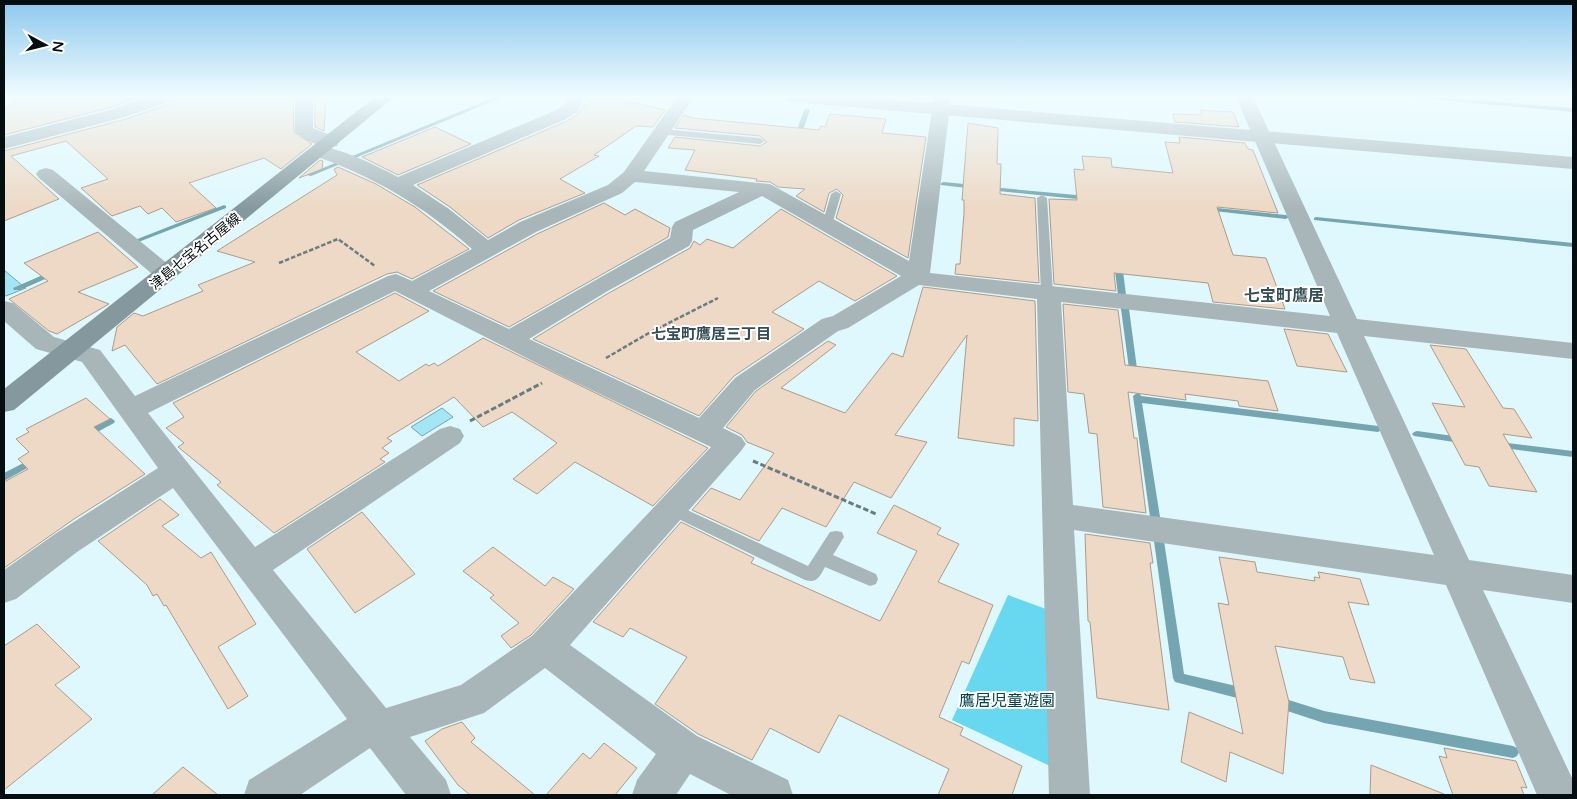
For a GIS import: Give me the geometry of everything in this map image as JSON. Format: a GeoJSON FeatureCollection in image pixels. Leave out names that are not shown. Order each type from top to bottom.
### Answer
{"type":"FeatureCollection","features":[{"type":"Feature","properties":{"kind":"main road","name":"津島七宝名古屋線"},"geometry":{"type":"LineString","coordinates":[[4,403],[340,134]]}},
{"type":"Feature","properties":{"kind":"street"},"geometry":{"type":"LineString","coordinates":[[4,143],[37,134]]}},
{"type":"Feature","properties":{"kind":"street"},"geometry":{"type":"LineString","coordinates":[[309,134],[347,160],[397,185],[441,212],[486,250]]}},
{"type":"Feature","properties":{"kind":"street"},"geometry":{"type":"LineString","coordinates":[[397,185],[515,134]]}},
{"type":"Feature","properties":{"kind":"street"},"geometry":{"type":"LineString","coordinates":[[130,410],[486,250],[528,226],[614,189],[631,176],[660,134]]}},
{"type":"Feature","properties":{"kind":"street"},"geometry":{"type":"LineString","coordinates":[[918,276],[938,134]]}},
{"type":"Feature","properties":{"kind":"street"},"geometry":{"type":"LineString","coordinates":[[1244,134],[1573,163]]}},
{"type":"Feature","properties":{"kind":"street"},"geometry":{"type":"LineString","coordinates":[[1261,136],[1558,795]]}},
{"type":"Feature","properties":{"kind":"street"},"geometry":{"type":"LineString","coordinates":[[46,174],[166,274]]}},
{"type":"Feature","properties":{"kind":"street"},"geometry":{"type":"LineString","coordinates":[[631,176],[763,188],[923,279],[1573,351]]}},
{"type":"Feature","properties":{"kind":"street"},"geometry":{"type":"LineString","coordinates":[[510,340],[598,287],[681,241],[683,227],[763,188]]}},
{"type":"Feature","properties":{"kind":"street"},"geometry":{"type":"LineString","coordinates":[[703,432],[745,384],[830,324],[839,323],[918,276]]}},
{"type":"Feature","properties":{"kind":"street"},"geometry":{"type":"LineString","coordinates":[[264,795],[376,726],[470,700],[545,647],[731,444],[575,372],[403,286]]}},
{"type":"Feature","properties":{"kind":"street"},"geometry":{"type":"LineString","coordinates":[[1048,293],[1068,795]]}},
{"type":"Feature","properties":{"kind":"street"},"geometry":{"type":"LineString","coordinates":[[4,308],[45,343],[91,356],[177,472],[432,795]]}},
{"type":"Feature","properties":{"kind":"street"},"geometry":{"type":"LineString","coordinates":[[251,567],[450,436]]}},
{"type":"Feature","properties":{"kind":"street"},"geometry":{"type":"LineString","coordinates":[[4,589],[66,543],[177,472]]}},
{"type":"Feature","properties":{"kind":"street"},"geometry":{"type":"LineString","coordinates":[[1058,516],[1457,571],[1573,589]]}},
{"type":"Feature","properties":{"kind":"street"},"geometry":{"type":"LineString","coordinates":[[545,647],[683,750],[773,795]]}},
{"type":"Feature","properties":{"kind":"street"},"geometry":{"type":"LineString","coordinates":[[652,795],[683,750]]}},
{"type":"Feature","properties":{"kind":"lane"},"geometry":{"type":"LineString","coordinates":[[687,134],[760,141]]}},
{"type":"Feature","properties":{"kind":"lane"},"geometry":{"type":"LineString","coordinates":[[827,224],[836,194]]}},
{"type":"Feature","properties":{"kind":"lane"},"geometry":{"type":"LineString","coordinates":[[1042,198],[1048,293]]}},
{"type":"Feature","properties":{"kind":"lane"},"geometry":{"type":"LineString","coordinates":[[672,509],[811,575],[836,537]]}},
{"type":"Feature","properties":{"kind":"lane"},"geometry":{"type":"LineString","coordinates":[[822,558],[870,580]]}},
{"type":"Feature","properties":{"kind":"path"},"geometry":{"type":"LineString","coordinates":[[279,263],[338,239],[403,286]]}},
{"type":"Feature","properties":{"kind":"path"},"geometry":{"type":"LineString","coordinates":[[450,436],[451,432],[475,418],[575,372],[648,332],[718,298]]}},
{"type":"Feature","properties":{"kind":"path"},"geometry":{"type":"LineString","coordinates":[[726,449],[876,514]]}},
{"type":"Feature","properties":{"kind":"green space","name":"鷹居児童遊園"},"geometry":{"type":"Polygon","coordinates":[[[1008,595],[1046,609],[1050,766],[952,720],[1008,595]]]}},
{"type":"Feature","properties":{"kind":"shaded area"},"geometry":{"type":"Polygon","coordinates":[[[4,270],[26,288],[6,296],[4,295],[4,270]]]}},
{"type":"Feature","properties":{"kind":"shaded area"},"geometry":{"type":"Polygon","coordinates":[[[442,408],[453,417],[422,436],[411,427],[442,408]]]}},
{"type":"Feature","properties":{"kind":"building"},"geometry":{"type":"Polygon","coordinates":[[[68,134],[297,134],[312,144],[281,169],[264,158],[189,183],[216,208],[176,222],[162,208],[148,214],[140,206],[112,216],[81,188],[108,179],[66,141],[11,156],[59,199],[4,221],[4,151],[68,134]]]}},
{"type":"Feature","properties":{"kind":"building"},"geometry":{"type":"Polygon","coordinates":[[[417,134],[450,134],[471,144],[398,175],[362,157],[417,134]]]}},
{"type":"Feature","properties":{"kind":"building"},"geometry":{"type":"Polygon","coordinates":[[[536,134],[624,134],[594,155],[599,156],[560,179],[585,193],[519,220],[488,238],[450,207],[417,185],[536,134]]]}},
{"type":"Feature","properties":{"kind":"building"},"geometry":{"type":"Polygon","coordinates":[[[742,134],[896,134],[926,137],[908,258],[836,218],[843,195],[837,189],[829,193],[824,212],[796,196],[805,189],[778,187],[770,182],[756,181],[757,179],[685,170],[695,150],[668,148],[675,137],[760,146],[767,142],[760,136],[742,134]]]}},
{"type":"Feature","properties":{"kind":"building"},"geometry":{"type":"Polygon","coordinates":[[[967,134],[998,134],[997,164],[1001,164],[1000,194],[1035,198],[1039,283],[955,274],[956,264],[960,264],[964,213],[964,200],[962,200],[967,134]]]}},
{"type":"Feature","properties":{"kind":"building"},"geometry":{"type":"Polygon","coordinates":[[[1179,137],[1245,143],[1248,149],[1253,150],[1278,213],[1217,207],[1233,255],[1266,258],[1285,309],[1213,302],[1208,283],[1114,273],[1116,291],[1054,284],[1049,199],[1077,200],[1074,169],[1084,170],[1082,156],[1111,158],[1112,167],[1173,173],[1165,142],[1180,143],[1179,137]]]}},
{"type":"Feature","properties":{"kind":"building"},"geometry":{"type":"Polygon","coordinates":[[[320,160],[323,161],[322,169],[299,178],[320,160]]]}},
{"type":"Feature","properties":{"kind":"building"},"geometry":{"type":"Polygon","coordinates":[[[338,167],[376,184],[415,207],[469,249],[412,279],[397,272],[387,274],[157,384],[125,345],[112,351],[117,327],[134,313],[143,316],[203,291],[198,285],[255,262],[217,251],[337,175],[334,169],[338,167]]]}},
{"type":"Feature","properties":{"kind":"building"},"geometry":{"type":"Polygon","coordinates":[[[604,203],[625,215],[635,209],[670,228],[668,237],[509,327],[433,291],[537,234],[604,203]]]}},
{"type":"Feature","properties":{"kind":"building"},"geometry":{"type":"Polygon","coordinates":[[[781,209],[897,276],[855,301],[819,281],[772,312],[804,329],[734,376],[699,416],[533,339],[607,294],[690,248],[694,241],[700,245],[707,239],[733,248],[781,209]]]}},
{"type":"Feature","properties":{"kind":"building"},"geometry":{"type":"Polygon","coordinates":[[[98,232],[138,267],[78,292],[109,304],[57,334],[49,331],[9,299],[48,281],[24,263],[98,232]]]}},
{"type":"Feature","properties":{"kind":"building"},"geometry":{"type":"Polygon","coordinates":[[[923,287],[1035,301],[1038,421],[1014,418],[1014,446],[958,438],[967,335],[895,435],[927,442],[891,498],[854,482],[826,527],[782,508],[759,541],[692,510],[711,488],[740,500],[774,453],[747,442],[742,435],[726,427],[756,391],[828,341],[836,345],[781,388],[845,413],[892,353],[903,357],[923,287]]]}},
{"type":"Feature","properties":{"kind":"building"},"geometry":{"type":"Polygon","coordinates":[[[395,293],[429,311],[356,352],[399,381],[426,364],[429,366],[434,363],[438,366],[483,338],[708,448],[653,506],[575,462],[537,494],[513,479],[557,443],[512,412],[483,427],[454,397],[387,438],[392,441],[382,448],[389,453],[380,459],[385,462],[274,533],[217,485],[221,482],[178,447],[184,443],[166,428],[184,417],[173,403],[395,293]]]}},
{"type":"Feature","properties":{"kind":"building"},"geometry":{"type":"Polygon","coordinates":[[[1063,304],[1118,310],[1125,365],[1268,381],[1278,411],[1239,406],[1238,401],[1185,394],[1186,400],[1128,392],[1134,438],[1137,438],[1146,513],[1103,507],[1097,434],[1089,433],[1084,394],[1068,392],[1063,304]]]}},
{"type":"Feature","properties":{"kind":"building"},"geometry":{"type":"Polygon","coordinates":[[[1284,329],[1328,334],[1347,372],[1297,366],[1284,329]]]}},
{"type":"Feature","properties":{"kind":"building"},"geometry":{"type":"Polygon","coordinates":[[[1430,345],[1466,349],[1503,408],[1514,409],[1532,438],[1503,434],[1537,492],[1489,486],[1479,467],[1465,465],[1432,403],[1465,407],[1430,345]]]}},
{"type":"Feature","properties":{"kind":"building"},"geometry":{"type":"Polygon","coordinates":[[[86,398],[110,419],[94,427],[145,474],[74,519],[4,568],[4,482],[28,469],[18,459],[29,452],[16,439],[29,432],[26,429],[86,398]]]}},
{"type":"Feature","properties":{"kind":"building"},"geometry":{"type":"Polygon","coordinates":[[[160,499],[179,515],[162,526],[201,558],[211,552],[256,624],[218,647],[248,696],[228,709],[166,605],[164,606],[157,594],[153,596],[147,585],[98,541],[160,499]]]}},
{"type":"Feature","properties":{"kind":"building"},"geometry":{"type":"Polygon","coordinates":[[[894,505],[941,528],[937,534],[959,544],[938,582],[993,605],[969,664],[962,661],[939,717],[963,728],[960,735],[1022,766],[1012,795],[938,795],[949,769],[839,715],[819,753],[770,728],[752,760],[698,734],[655,704],[687,657],[630,628],[623,637],[593,622],[681,522],[754,558],[751,563],[880,621],[917,551],[877,533],[894,505]]]}},
{"type":"Feature","properties":{"kind":"building"},"geometry":{"type":"Polygon","coordinates":[[[362,512],[415,574],[355,613],[307,549],[362,512]]]}},
{"type":"Feature","properties":{"kind":"building"},"geometry":{"type":"Polygon","coordinates":[[[1085,534],[1150,543],[1153,563],[1150,563],[1169,710],[1097,698],[1090,622],[1088,621],[1085,534]]]}},
{"type":"Feature","properties":{"kind":"building"},"geometry":{"type":"Polygon","coordinates":[[[493,547],[545,586],[553,577],[574,589],[531,635],[511,648],[501,636],[519,623],[490,598],[494,595],[463,571],[493,547]]]}},
{"type":"Feature","properties":{"kind":"building"},"geometry":{"type":"Polygon","coordinates":[[[1219,557],[1255,562],[1257,572],[1315,581],[1314,577],[1320,578],[1318,572],[1360,579],[1369,605],[1348,602],[1375,683],[1350,679],[1343,657],[1275,646],[1289,702],[1283,774],[1230,752],[1226,782],[1181,762],[1189,712],[1243,734],[1218,603],[1229,605],[1219,557]]]}},
{"type":"Feature","properties":{"kind":"building"},"geometry":{"type":"Polygon","coordinates":[[[37,624],[80,667],[55,685],[92,719],[4,790],[4,646],[37,624]]]}},
{"type":"Feature","properties":{"kind":"building"},"geometry":{"type":"Polygon","coordinates":[[[462,722],[475,738],[471,742],[535,795],[470,795],[458,785],[425,741],[442,729],[462,722]]]}},
{"type":"Feature","properties":{"kind":"building"},"geometry":{"type":"Polygon","coordinates":[[[604,743],[637,768],[615,795],[546,795],[583,753],[590,759],[604,743]]]}},
{"type":"Feature","properties":{"kind":"building"},"geometry":{"type":"Polygon","coordinates":[[[1444,748],[1516,761],[1527,788],[1521,787],[1524,795],[1453,795],[1439,756],[1447,758],[1444,748]]]}},
{"type":"Feature","properties":{"kind":"building"},"geometry":{"type":"Polygon","coordinates":[[[1371,765],[1444,794],[1444,795],[1370,795],[1371,765]]]}},
{"type":"Feature","properties":{"kind":"building"},"geometry":{"type":"Polygon","coordinates":[[[183,767],[218,795],[152,795],[183,767]]]}},
{"type":"Feature","properties":{"kind":"waterway"},"geometry":{"type":"LineString","coordinates":[[353,157],[409,134]]}},
{"type":"Feature","properties":{"kind":"waterway"},"geometry":{"type":"LineString","coordinates":[[797,139],[799,134]]}},
{"type":"Feature","properties":{"kind":"waterway"},"geometry":{"type":"LineString","coordinates":[[309,175],[342,162]]}},
{"type":"Feature","properties":{"kind":"waterway"},"geometry":{"type":"LineString","coordinates":[[943,184],[975,187]]}},
{"type":"Feature","properties":{"kind":"waterway"},"geometry":{"type":"LineString","coordinates":[[990,189],[1087,198]]}},
{"type":"Feature","properties":{"kind":"waterway"},"geometry":{"type":"LineString","coordinates":[[139,240],[224,207]]}},
{"type":"Feature","properties":{"kind":"waterway"},"geometry":{"type":"LineString","coordinates":[[1207,209],[1286,217]]}},
{"type":"Feature","properties":{"kind":"waterway"},"geometry":{"type":"LineString","coordinates":[[1316,219],[1573,245]]}},
{"type":"Feature","properties":{"kind":"waterway"},"geometry":{"type":"LineString","coordinates":[[1118,263],[1122,295]]}},
{"type":"Feature","properties":{"kind":"waterway"},"geometry":{"type":"LineString","coordinates":[[17,288],[55,273]]}},
{"type":"Feature","properties":{"kind":"waterway"},"geometry":{"type":"LineString","coordinates":[[1125,309],[1134,376]]}},
{"type":"Feature","properties":{"kind":"waterway"},"geometry":{"type":"LineString","coordinates":[[1137,396],[1155,517]]}},
{"type":"Feature","properties":{"kind":"waterway"},"geometry":{"type":"LineString","coordinates":[[1138,399],[1378,429]]}},
{"type":"Feature","properties":{"kind":"waterway"},"geometry":{"type":"LineString","coordinates":[[87,434],[111,421]]}},
{"type":"Feature","properties":{"kind":"waterway"},"geometry":{"type":"LineString","coordinates":[[1417,434],[1461,440]]}},
{"type":"Feature","properties":{"kind":"waterway"},"geometry":{"type":"LineString","coordinates":[[1499,445],[1573,454]]}},
{"type":"Feature","properties":{"kind":"waterway"},"geometry":{"type":"LineString","coordinates":[[4,477],[35,460]]}},
{"type":"Feature","properties":{"kind":"waterway"},"geometry":{"type":"LineString","coordinates":[[1159,541],[1179,678],[1245,694]]}},
{"type":"Feature","properties":{"kind":"waterway"},"geometry":{"type":"LineString","coordinates":[[1279,703],[1324,717],[1513,752]]}},
{"type":"Feature","properties":{"kind":"district","name":"七宝町鷹居"},"geometry":{"type":"Point","coordinates":[1284,295]}},
{"type":"Feature","properties":{"kind":"district","name":"七宝町鷹居三丁目"},"geometry":{"type":"Point","coordinates":[711,334]}}]}
